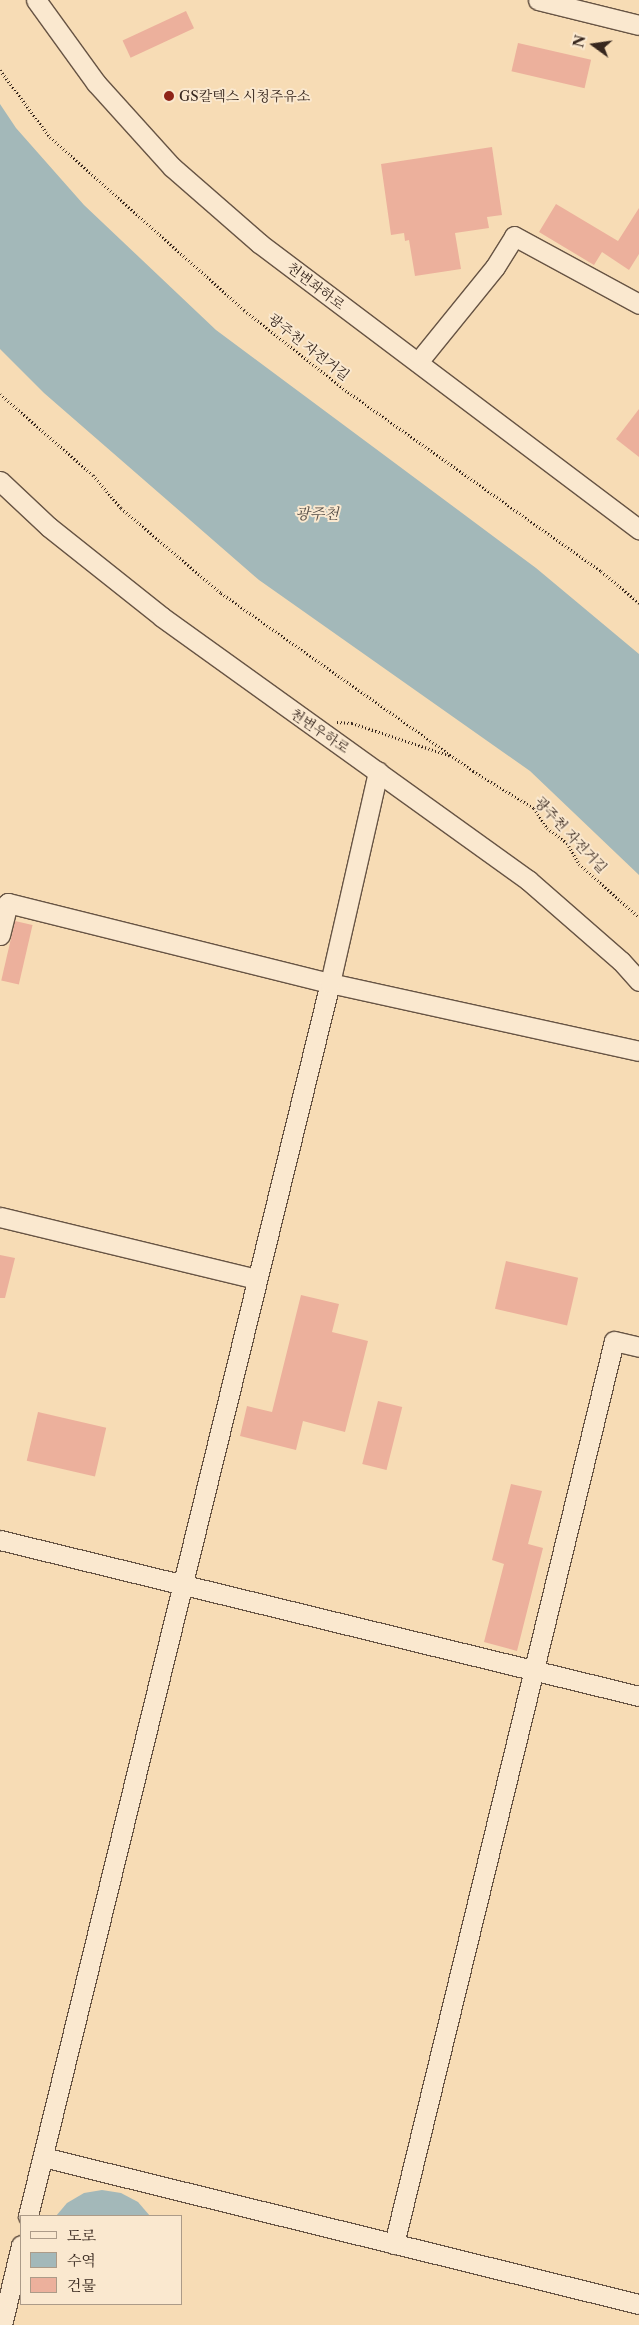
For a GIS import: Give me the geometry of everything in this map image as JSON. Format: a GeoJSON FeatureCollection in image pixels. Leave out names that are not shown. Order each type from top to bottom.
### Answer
{"type":"FeatureCollection","features":[{"type":"Feature","properties":{"kind":"street","name":"천변좌하로"},"geometry":{"type":"LineString","coordinates":[[36,0],[96,83],[172,167],[259,244],[637,522]]}},
{"type":"Feature","properties":{"kind":"street"},"geometry":{"type":"LineString","coordinates":[[538,0],[639,25]]}},
{"type":"Feature","properties":{"kind":"street"},"geometry":{"type":"LineString","coordinates":[[418,362],[495,267],[514,236],[639,304]]}},
{"type":"Feature","properties":{"kind":"street","name":"천변우하로"},"geometry":{"type":"LineString","coordinates":[[0,481],[49,527],[162,617],[302,720],[378,771],[528,880],[621,961],[639,981]]}},
{"type":"Feature","properties":{"kind":"street"},"geometry":{"type":"LineString","coordinates":[[28,2215],[330,983],[378,771]]}},
{"type":"Feature","properties":{"kind":"street"},"geometry":{"type":"LineString","coordinates":[[0,935],[4,902],[330,983],[639,1051]]}},
{"type":"Feature","properties":{"kind":"street"},"geometry":{"type":"LineString","coordinates":[[0,1218],[257,1279]]}},
{"type":"Feature","properties":{"kind":"street"},"geometry":{"type":"LineString","coordinates":[[394,2244],[614,1340],[639,1346]]}},
{"type":"Feature","properties":{"kind":"street"},"geometry":{"type":"LineString","coordinates":[[0,1540],[639,1696]]}},
{"type":"Feature","properties":{"kind":"street"},"geometry":{"type":"LineString","coordinates":[[43,2157],[639,2304]]}},
{"type":"Feature","properties":{"kind":"street"},"geometry":{"type":"LineString","coordinates":[[2,2319],[20,2249]]}},
{"type":"Feature","properties":{"kind":"path","name":"광주천 자전거길"},"geometry":{"type":"LineString","coordinates":[[0,70],[50,137],[244,310],[348,392],[601,571],[639,603]]}},
{"type":"Feature","properties":{"kind":"path","name":"광주천 자전거길"},"geometry":{"type":"LineString","coordinates":[[0,394],[93,475],[122,508],[222,593],[456,758],[534,808],[547,828],[567,843],[579,864],[639,917]]}},
{"type":"Feature","properties":{"kind":"path","name":"광주천 자전거길"},"geometry":{"type":"LineString","coordinates":[[302,720],[352,723],[456,758]]}},
{"type":"Feature","properties":{"kind":"water","name":"광주천"},"geometry":{"type":"Polygon","coordinates":[[[0,104],[16,128],[84,205],[216,330],[536,568],[639,654],[639,875],[530,771],[259,580],[44,393],[0,349],[0,104]]]}},
{"type":"Feature","properties":{"kind":"water"},"geometry":{"type":"Polygon","coordinates":[[[102,2190],[121,2193],[138,2202],[149,2215],[57,2215],[67,2203],[84,2193],[102,2190]]]}},
{"type":"Feature","properties":{"kind":"building"},"geometry":{"type":"Polygon","coordinates":[[[186,11],[194,28],[131,58],[123,41],[186,11]]]}},
{"type":"Feature","properties":{"kind":"building"},"geometry":{"type":"Polygon","coordinates":[[[518,43],[591,60],[585,88],[511,71],[518,43]]]}},
{"type":"Feature","properties":{"kind":"building"},"geometry":{"type":"Polygon","coordinates":[[[492,147],[502,215],[487,217],[489,228],[455,233],[461,269],[415,276],[409,240],[405,241],[404,233],[391,235],[381,164],[492,147]]]}},
{"type":"Feature","properties":{"kind":"building"},"geometry":{"type":"Polygon","coordinates":[[[556,204],[618,241],[639,208],[639,254],[629,270],[602,252],[594,265],[539,232],[556,204]]]}},
{"type":"Feature","properties":{"kind":"building"},"geometry":{"type":"Polygon","coordinates":[[[639,409],[639,457],[616,439],[639,409]]]}},
{"type":"Feature","properties":{"kind":"building"},"geometry":{"type":"Polygon","coordinates":[[[15,921],[33,925],[19,984],[1,980],[15,921]]]}},
{"type":"Feature","properties":{"kind":"building"},"geometry":{"type":"Polygon","coordinates":[[[0,1255],[15,1258],[5,1298],[0,1298],[0,1255]]]}},
{"type":"Feature","properties":{"kind":"building"},"geometry":{"type":"Polygon","coordinates":[[[506,1261],[578,1278],[567,1325],[495,1309],[506,1261]]]}},
{"type":"Feature","properties":{"kind":"building"},"geometry":{"type":"Polygon","coordinates":[[[301,1295],[339,1304],[332,1332],[368,1341],[345,1432],[303,1421],[296,1450],[240,1436],[247,1406],[272,1412],[301,1295]]]}},
{"type":"Feature","properties":{"kind":"building"},"geometry":{"type":"Polygon","coordinates":[[[378,1401],[402,1407],[387,1470],[362,1464],[378,1401]]]}},
{"type":"Feature","properties":{"kind":"building"},"geometry":{"type":"Polygon","coordinates":[[[38,1412],[106,1428],[95,1476],[27,1461],[38,1412]]]}},
{"type":"Feature","properties":{"kind":"building"},"geometry":{"type":"Polygon","coordinates":[[[511,1484],[542,1491],[528,1544],[543,1548],[517,1651],[484,1642],[504,1564],[492,1560],[511,1484]]]}},
{"type":"Feature","properties":{"kind":"place","name":"GS칼텍스 시청주유소"},"geometry":{"type":"Point","coordinates":[169,96]}}]}
